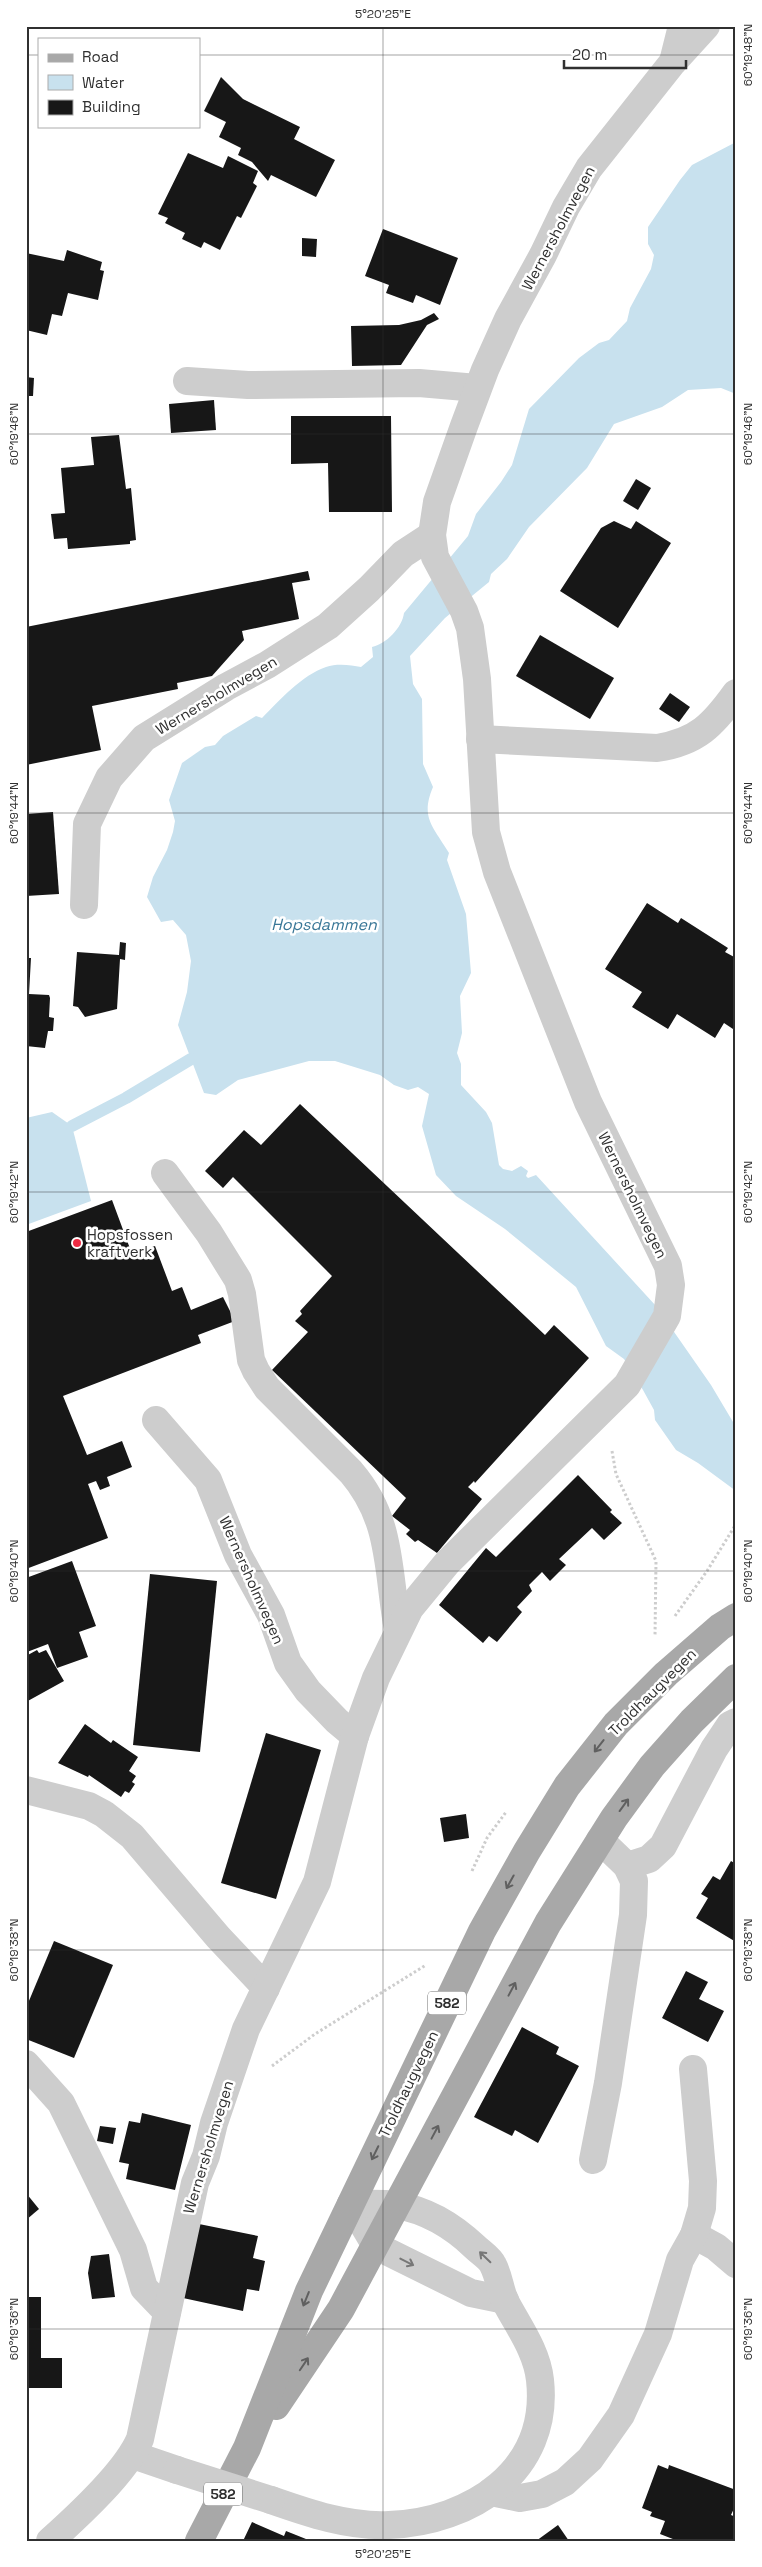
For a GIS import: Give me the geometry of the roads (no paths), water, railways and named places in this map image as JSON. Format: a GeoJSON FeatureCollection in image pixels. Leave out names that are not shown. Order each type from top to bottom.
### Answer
{"type":"FeatureCollection","features":[{"type":"Feature","properties":{"kind":"main road","name":"Troldhaugvegen"},"geometry":{"type":"LineString","coordinates":[[200,2541],[247,2448],[309,2290],[482,1931],[527,1851],[567,1786],[616,1724],[720,1627],[736,1617]]}},
{"type":"Feature","properties":{"kind":"main road","name":"Troldhaugvegen"},"geometry":{"type":"LineString","coordinates":[[247,2448],[342,2309],[548,1923],[600,1840],[652,1766],[692,1721],[736,1678]]}},
{"type":"Feature","properties":{"kind":"street","name":"Wernersholmvegen"},"geometry":{"type":"LineString","coordinates":[[50,2541],[67,2526],[133,2455],[147,2411],[195,2183],[206,2156],[238,2051],[266,1988],[318,1882],[355,1736],[376,1678],[398,1630],[420,1593],[447,1563],[627,1385],[667,1316],[671,1285],[668,1266],[588,1102],[497,872],[486,832],[474,650],[464,611],[433,546],[437,502],[477,388],[508,319],[543,255],[566,207],[589,168],[673,62],[682,26]]}},
{"type":"Feature","properties":{"kind":"street"},"geometry":{"type":"LineString","coordinates":[[673,62],[706,26]]}},
{"type":"Feature","properties":{"kind":"street"},"geometry":{"type":"LineString","coordinates":[[187,381],[248,385],[419,383],[477,388]]}},
{"type":"Feature","properties":{"kind":"street","name":"Wernersholmvegen"},"geometry":{"type":"LineString","coordinates":[[84,905],[87,824],[109,778],[144,738],[226,687],[274,661],[328,626],[369,589],[403,554],[433,546]]}},
{"type":"Feature","properties":{"kind":"street"},"geometry":{"type":"LineString","coordinates":[[480,739],[647,747],[675,745],[696,737],[736,693]]}},
{"type":"Feature","properties":{"kind":"street"},"geometry":{"type":"LineString","coordinates":[[165,1173],[209,1233],[238,1280],[242,1294],[251,1360],[256,1371],[267,1388],[351,1472],[362,1485],[378,1514],[398,1630]]}},
{"type":"Feature","properties":{"kind":"street","name":"Wernersholmvegen"},"geometry":{"type":"LineString","coordinates":[[156,1420],[208,1480],[238,1555],[271,1615],[288,1663],[308,1691],[337,1721],[355,1736]]}},
{"type":"Feature","properties":{"kind":"street"},"geometry":{"type":"LineString","coordinates":[[627,1866],[649,1860],[663,1846],[714,1749],[730,1725],[736,1722]]}},
{"type":"Feature","properties":{"kind":"street"},"geometry":{"type":"LineString","coordinates":[[26,1790],[88,1806],[104,1814],[132,1836],[218,1937],[266,1988]]}},
{"type":"Feature","properties":{"kind":"street"},"geometry":{"type":"LineString","coordinates":[[593,2160],[608,2083],[630,1941],[634,1881],[627,1866],[600,1840]]}},
{"type":"Feature","properties":{"kind":"street"},"geometry":{"type":"LineString","coordinates":[[26,2064],[61,2103],[129,2242],[144,2288],[167,2312]]}},
{"type":"Feature","properties":{"kind":"street"},"geometry":{"type":"LineString","coordinates":[[491,2492],[520,2498],[542,2494],[565,2482],[590,2459],[621,2415],[658,2334],[680,2260],[694,2235],[702,2208],[703,2181],[692,2069]]}},
{"type":"Feature","properties":{"kind":"street"},"geometry":{"type":"LineString","coordinates":[[133,2455],[307,2512],[388,2533],[417,2522],[462,2510],[491,2492],[526,2456],[535,2434],[541,2406],[540,2378],[532,2352],[518,2321],[505,2300],[493,2264],[468,2240],[441,2220],[396,2205],[351,2204]]}},
{"type":"Feature","properties":{"kind":"street"},"geometry":{"type":"LineString","coordinates":[[351,2204],[376,2246],[471,2293],[505,2300]]}},
{"type":"Feature","properties":{"kind":"street"},"geometry":{"type":"LineString","coordinates":[[694,2235],[716,2247],[736,2264]]}},
{"type":"Feature","properties":{"kind":"water","name":"Hopsdammen"},"geometry":{"type":"Polygon","coordinates":[[[736,142],[736,394],[721,388],[688,390],[662,407],[614,424],[587,468],[529,527],[507,559],[491,574],[489,582],[445,618],[410,656],[413,684],[422,699],[423,764],[433,787],[429,798],[428,814],[433,828],[449,853],[447,860],[466,914],[471,973],[460,996],[462,1033],[457,1053],[461,1064],[461,1085],[486,1112],[492,1123],[499,1165],[503,1169],[512,1171],[521,1166],[528,1171],[526,1176],[528,1178],[536,1175],[656,1306],[711,1385],[736,1427],[736,1491],[698,1463],[676,1450],[655,1420],[654,1410],[624,1359],[606,1346],[576,1287],[505,1229],[456,1196],[436,1175],[422,1126],[429,1094],[418,1087],[408,1090],[394,1085],[380,1075],[335,1061],[309,1061],[238,1080],[216,1095],[204,1093],[178,1025],[187,992],[191,961],[186,935],[173,920],[161,922],[147,897],[153,877],[167,850],[173,832],[175,821],[169,800],[182,763],[205,747],[215,745],[223,736],[256,716],[262,718],[300,682],[317,671],[335,665],[361,667],[373,657],[372,647],[383,643],[397,630],[404,613],[468,536],[476,514],[512,465],[529,409],[579,358],[599,343],[609,340],[627,321],[630,308],[651,269],[654,255],[648,244],[648,227],[680,180],[692,165],[736,142]]]}},
{"type":"Feature","properties":{"kind":"water"},"geometry":{"type":"Polygon","coordinates":[[[52,1112],[72,1126],[91,1201],[26,1225],[26,1118],[52,1112]]]}},
{"type":"Feature","properties":{"kind":"waterway"},"geometry":{"type":"LineString","coordinates":[[72,1126],[126,1098],[191,1059]]}},
{"type":"Feature","properties":{"kind":"place","name":"Hopsfossen kraftverk"},"geometry":{"type":"Point","coordinates":[77,1243]}}]}
